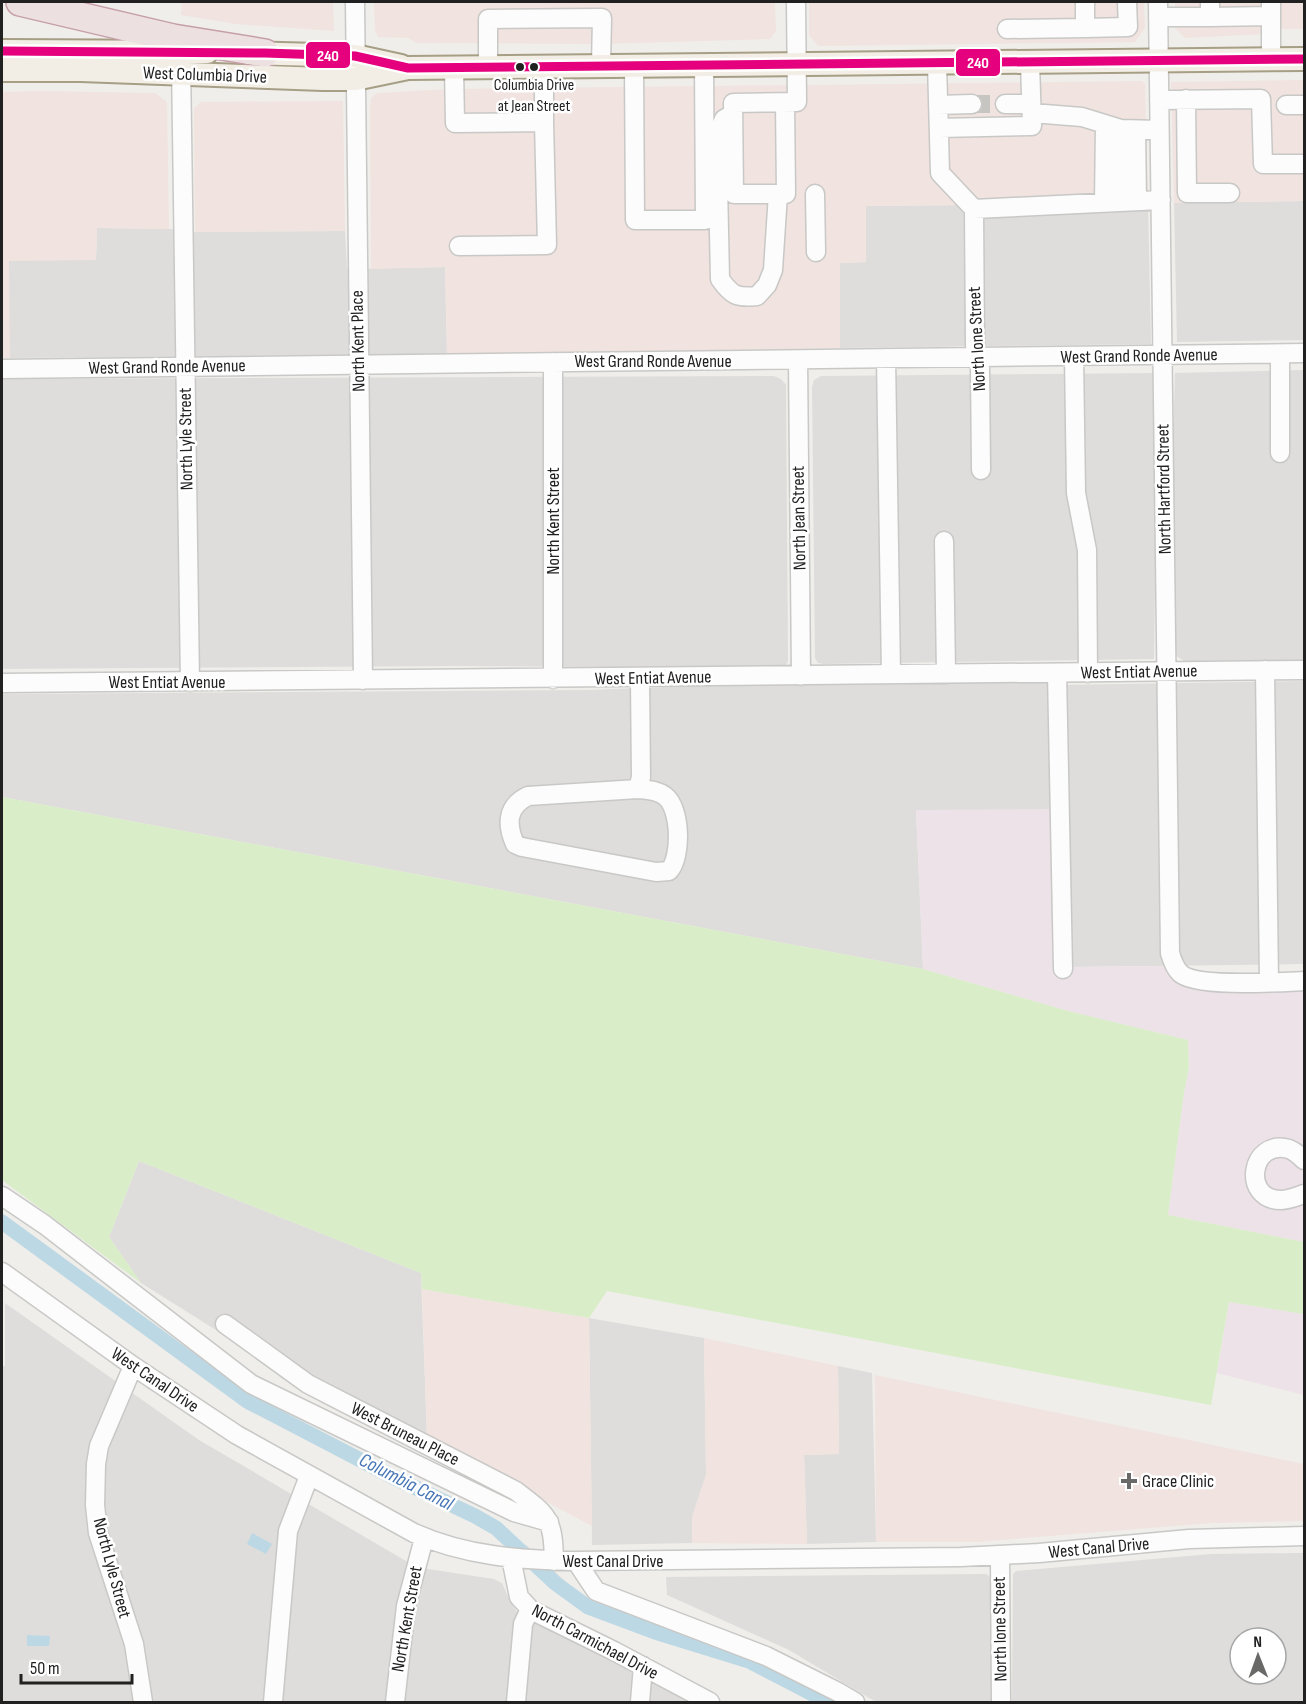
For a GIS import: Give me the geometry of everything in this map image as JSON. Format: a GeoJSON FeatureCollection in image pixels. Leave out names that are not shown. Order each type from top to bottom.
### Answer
{"type":"FeatureCollection","features":[{"type":"Feature","properties":{"kind":"highway"},"geometry":{"type":"LineString","coordinates":[[20,2],[173,38],[265,53]]}},
{"type":"Feature","properties":{"kind":"main road","name":"West Columbia Drive"},"geometry":{"type":"LineString","coordinates":[[2,51],[181,63],[355,79],[408,68],[1305,59]]}},
{"type":"Feature","properties":{"kind":"main road","name":"West Columbia Drive"},"geometry":{"type":"LineString","coordinates":[[2,70],[181,63],[265,53],[355,56],[408,68]]}},
{"type":"Feature","properties":{"kind":"street","name":"North Kent Place"},"geometry":{"type":"LineString","coordinates":[[355,2],[363,681]]}},
{"type":"Feature","properties":{"kind":"street"},"geometry":{"type":"LineString","coordinates":[[785,102],[786,194],[734,194],[733,103],[785,102],[797,102],[796,2]]}},
{"type":"Feature","properties":{"kind":"street"},"geometry":{"type":"LineString","coordinates":[[1085,2],[1085,28]]}},
{"type":"Feature","properties":{"kind":"street"},"geometry":{"type":"LineString","coordinates":[[1007,29],[1128,27],[1127,2]]}},
{"type":"Feature","properties":{"kind":"street"},"geometry":{"type":"LineString","coordinates":[[1158,9],[1271,9],[1271,60]]}},
{"type":"Feature","properties":{"kind":"street","name":"North Hartford Street"},"geometry":{"type":"LineString","coordinates":[[1158,9],[1170,953],[1181,975],[1196,980],[1269,982]]}},
{"type":"Feature","properties":{"kind":"street"},"geometry":{"type":"LineString","coordinates":[[488,67],[488,18],[602,18],[601,66]]}},
{"type":"Feature","properties":{"kind":"street"},"geometry":{"type":"LineString","coordinates":[[939,128],[1032,126],[1030,62]]}},
{"type":"Feature","properties":{"kind":"street","name":"North Lyle Street"},"geometry":{"type":"LineString","coordinates":[[181,63],[190,682]]}},
{"type":"Feature","properties":{"kind":"street"},"geometry":{"type":"LineString","coordinates":[[937,63],[959,102],[939,128],[940,174],[974,209],[1161,200]]}},
{"type":"Feature","properties":{"kind":"street"},"geometry":{"type":"LineString","coordinates":[[634,66],[635,220],[705,220],[704,65]]}},
{"type":"Feature","properties":{"kind":"street"},"geometry":{"type":"LineString","coordinates":[[459,246],[547,245],[544,67]]}},
{"type":"Feature","properties":{"kind":"street"},"geometry":{"type":"LineString","coordinates":[[454,68],[455,123],[544,122]]}},
{"type":"Feature","properties":{"kind":"street"},"geometry":{"type":"LineString","coordinates":[[1005,99],[1120,128],[1159,130]]}},
{"type":"Feature","properties":{"kind":"street"},"geometry":{"type":"LineString","coordinates":[[1186,99],[1187,193],[1230,193]]}},
{"type":"Feature","properties":{"kind":"street"},"geometry":{"type":"LineString","coordinates":[[1159,100],[1261,99],[1263,164],[1305,164]]}},
{"type":"Feature","properties":{"kind":"street"},"geometry":{"type":"LineString","coordinates":[[1286,105],[1305,105]]}},
{"type":"Feature","properties":{"kind":"street"},"geometry":{"type":"LineString","coordinates":[[733,114],[724,119],[717,136],[720,279],[729,292],[741,298],[757,296],[767,285],[773,270],[778,194]]}},
{"type":"Feature","properties":{"kind":"street"},"geometry":{"type":"LineString","coordinates":[[1120,128],[1120,202]]}},
{"type":"Feature","properties":{"kind":"street"},"geometry":{"type":"LineString","coordinates":[[1120,128],[1120,202]]}},
{"type":"Feature","properties":{"kind":"street"},"geometry":{"type":"LineString","coordinates":[[815,194],[816,252]]}},
{"type":"Feature","properties":{"kind":"street","name":"North Ione Street"},"geometry":{"type":"LineString","coordinates":[[974,209],[975,346],[980,368],[981,470]]}},
{"type":"Feature","properties":{"kind":"street","name":"West Grand Ronde Avenue"},"geometry":{"type":"LineString","coordinates":[[2,369],[1305,353]]}},
{"type":"Feature","properties":{"kind":"street"},"geometry":{"type":"LineString","coordinates":[[1280,354],[1281,453]]}},
{"type":"Feature","properties":{"kind":"street"},"geometry":{"type":"LineString","coordinates":[[1074,356],[1076,493],[1088,556],[1089,673]]}},
{"type":"Feature","properties":{"kind":"street"},"geometry":{"type":"LineString","coordinates":[[886,358],[891,675]]}},
{"type":"Feature","properties":{"kind":"street","name":"North Jean Street"},"geometry":{"type":"LineString","coordinates":[[798,360],[801,676]]}},
{"type":"Feature","properties":{"kind":"street","name":"North Kent Street"},"geometry":{"type":"LineString","coordinates":[[552,362],[553,679]]}},
{"type":"Feature","properties":{"kind":"street"},"geometry":{"type":"LineString","coordinates":[[944,541],[946,674]]}},
{"type":"Feature","properties":{"kind":"street"},"geometry":{"type":"LineString","coordinates":[[1265,670],[1269,982],[1305,981]]}},
{"type":"Feature","properties":{"kind":"street","name":"West Entiat Avenue"},"geometry":{"type":"LineString","coordinates":[[2,683],[1305,670]]}},
{"type":"Feature","properties":{"kind":"street"},"geometry":{"type":"LineString","coordinates":[[1057,673],[1063,969]]}},
{"type":"Feature","properties":{"kind":"street"},"geometry":{"type":"LineString","coordinates":[[638,789],[641,777],[640,678]]}},
{"type":"Feature","properties":{"kind":"street"},"geometry":{"type":"LineString","coordinates":[[638,789],[656,791],[667,797],[675,809],[678,848],[675,864],[669,870],[656,872],[522,847],[515,844],[510,832],[510,815],[513,808],[517,801],[528,796],[638,789]]}},
{"type":"Feature","properties":{"kind":"street"},"geometry":{"type":"LineString","coordinates":[[1305,1160],[1289,1149],[1272,1149],[1260,1157],[1254,1168],[1259,1189],[1268,1197],[1282,1200],[1305,1194]]}},
{"type":"Feature","properties":{"kind":"street"},"geometry":{"type":"LineString","coordinates":[[2,1196],[45,1225],[251,1384],[514,1512],[549,1522],[553,1535],[548,1560]]}},
{"type":"Feature","properties":{"kind":"street","name":"West Canal Drive"},"geometry":{"type":"LineString","coordinates":[[2,1272],[133,1366],[237,1435],[424,1538],[462,1550],[515,1558],[576,1561],[1000,1556],[1189,1539],[1305,1536]]}},
{"type":"Feature","properties":{"kind":"street","name":"West Bruneau Place"},"geometry":{"type":"LineString","coordinates":[[225,1324],[308,1384],[412,1439],[507,1485],[537,1507],[549,1522]]}},
{"type":"Feature","properties":{"kind":"street","name":"North Lyle Street"},"geometry":{"type":"LineString","coordinates":[[133,1366],[99,1446],[95,1505],[98,1533],[134,1644],[143,1702]]}},
{"type":"Feature","properties":{"kind":"street"},"geometry":{"type":"LineString","coordinates":[[273,1702],[288,1531],[309,1476]]}},
{"type":"Feature","properties":{"kind":"street","name":"North Kent Street"},"geometry":{"type":"LineString","coordinates":[[395,1702],[406,1606],[424,1538]]}},
{"type":"Feature","properties":{"kind":"street","name":"North Ione Street"},"geometry":{"type":"LineString","coordinates":[[1000,1556],[1001,1702]]}},
{"type":"Feature","properties":{"kind":"street","name":"North Carmichael Drive"},"geometry":{"type":"LineString","coordinates":[[515,1558],[519,1597],[530,1609],[710,1702]]}},
{"type":"Feature","properties":{"kind":"street"},"geometry":{"type":"LineString","coordinates":[[576,1561],[596,1592],[766,1656],[855,1702]]}},
{"type":"Feature","properties":{"kind":"street"},"geometry":{"type":"LineString","coordinates":[[516,1702],[523,1624],[530,1609]]}},
{"type":"Feature","properties":{"kind":"street"},"geometry":{"type":"LineString","coordinates":[[640,1702],[643,1666]]}},
{"type":"Feature","properties":{"kind":"shaded area"},"geometry":{"type":"Polygon","coordinates":[[[182,2],[333,2],[334,31],[236,24],[181,15],[182,2]]]}},
{"type":"Feature","properties":{"kind":"shaded area"},"geometry":{"type":"Polygon","coordinates":[[[374,2],[775,2],[776,31],[770,39],[602,44],[416,43],[408,38],[378,37],[375,30],[374,2]]]}},
{"type":"Feature","properties":{"kind":"shaded area"},"geometry":{"type":"Polygon","coordinates":[[[809,2],[1144,2],[1145,28],[1135,42],[818,46],[809,35],[809,2]]]}},
{"type":"Feature","properties":{"kind":"shaded area"},"geometry":{"type":"Polygon","coordinates":[[[1175,2],[1266,2],[1266,34],[1185,38],[1175,28],[1175,2]]]}},
{"type":"Feature","properties":{"kind":"shaded area"},"geometry":{"type":"Polygon","coordinates":[[[1279,2],[1304,2],[1304,29],[1279,29],[1279,2]]]}},
{"type":"Feature","properties":{"kind":"shaded area"},"geometry":{"type":"Polygon","coordinates":[[[1304,80],[1304,201],[1174,203],[1171,82],[1304,80]]]}},
{"type":"Feature","properties":{"kind":"shaded area"},"geometry":{"type":"Polygon","coordinates":[[[1142,81],[1145,84],[1148,203],[866,206],[866,262],[840,263],[840,348],[447,354],[445,267],[371,269],[370,111],[371,98],[377,93],[449,89],[1142,81]]]}},
{"type":"Feature","properties":{"kind":"shaded area"},"geometry":{"type":"Polygon","coordinates":[[[2,92],[155,93],[167,102],[169,229],[97,228],[96,260],[9,261],[10,358],[2,358],[2,92]]]}},
{"type":"Feature","properties":{"kind":"shaded area"},"geometry":{"type":"Polygon","coordinates":[[[343,101],[345,231],[195,232],[194,108],[201,102],[343,101]]]}},
{"type":"Feature","properties":{"kind":"shaded area"},"geometry":{"type":"Polygon","coordinates":[[[1304,201],[1304,340],[1177,342],[1174,203],[1304,201]]]}},
{"type":"Feature","properties":{"kind":"shaded area"},"geometry":{"type":"Polygon","coordinates":[[[1148,203],[1151,344],[840,348],[840,263],[866,262],[866,206],[1148,203]]]}},
{"type":"Feature","properties":{"kind":"shaded area"},"geometry":{"type":"Polygon","coordinates":[[[97,228],[169,229],[195,232],[345,231],[347,269],[445,267],[447,354],[10,358],[2,278],[9,260],[96,260],[97,228]]]}},
{"type":"Feature","properties":{"kind":"shaded area"},"geometry":{"type":"Polygon","coordinates":[[[1304,370],[1304,660],[1184,661],[1172,653],[1171,513],[1175,373],[1304,370]]]}},
{"type":"Feature","properties":{"kind":"shaded area"},"geometry":{"type":"Polygon","coordinates":[[[1153,373],[1158,376],[1154,659],[818,663],[815,658],[812,387],[814,380],[821,376],[1153,373]]]}},
{"type":"Feature","properties":{"kind":"shaded area"},"geometry":{"type":"Polygon","coordinates":[[[774,376],[786,385],[788,661],[786,665],[778,668],[452,666],[2,669],[2,379],[774,376]]]}},
{"type":"Feature","properties":{"kind":"shaded area"},"geometry":{"type":"Polygon","coordinates":[[[1053,680],[1064,685],[1304,681],[1304,964],[1070,967],[916,810],[923,969],[2,797],[2,694],[590,690],[689,686],[1053,680]]]}},
{"type":"Feature","properties":{"kind":"shaded area"},"geometry":{"type":"Polygon","coordinates":[[[1067,809],[1070,967],[1165,966],[1178,980],[1199,990],[1304,989],[1304,1242],[1168,1215],[1189,1068],[1188,1040],[1068,1011],[923,969],[916,810],[1067,809]]]}},
{"type":"Feature","properties":{"kind":"shaded area"},"geometry":{"type":"Polygon","coordinates":[[[139,1161],[421,1273],[427,1438],[419,1449],[322,1403],[232,1340],[141,1283],[109,1237],[139,1161]]]}},
{"type":"Feature","properties":{"kind":"shaded area"},"geometry":{"type":"Polygon","coordinates":[[[422,1289],[589,1318],[592,1526],[427,1438],[422,1289]]]}},
{"type":"Feature","properties":{"kind":"shaded area"},"geometry":{"type":"Polygon","coordinates":[[[1229,1302],[1304,1314],[1304,1395],[1217,1373],[1229,1302]]]}},
{"type":"Feature","properties":{"kind":"shaded area"},"geometry":{"type":"Polygon","coordinates":[[[5,1303],[199,1440],[406,1561],[428,1569],[494,1579],[502,1583],[518,1614],[599,1653],[691,1702],[2,1702],[2,1366],[5,1366],[5,1303]]]}},
{"type":"Feature","properties":{"kind":"shaded area"},"geometry":{"type":"Polygon","coordinates":[[[589,1318],[704,1338],[706,1475],[692,1517],[692,1543],[592,1545],[589,1318]]]}},
{"type":"Feature","properties":{"kind":"shaded area"},"geometry":{"type":"Polygon","coordinates":[[[704,1338],[838,1366],[839,1454],[804,1455],[807,1544],[692,1543],[692,1517],[706,1475],[704,1338]]]}},
{"type":"Feature","properties":{"kind":"shaded area"},"geometry":{"type":"Polygon","coordinates":[[[838,1366],[872,1373],[876,1542],[807,1544],[804,1455],[839,1454],[838,1366]]]}},
{"type":"Feature","properties":{"kind":"shaded area"},"geometry":{"type":"Polygon","coordinates":[[[875,1375],[1304,1464],[1304,1521],[1212,1523],[977,1542],[876,1542],[875,1375]]]}},
{"type":"Feature","properties":{"kind":"shaded area"},"geometry":{"type":"Polygon","coordinates":[[[1304,1553],[1304,1702],[1012,1702],[1013,1574],[1016,1571],[1211,1554],[1304,1553]]]}},
{"type":"Feature","properties":{"kind":"shaded area"},"geometry":{"type":"Polygon","coordinates":[[[986,1574],[991,1582],[991,1702],[876,1702],[789,1650],[667,1595],[666,1577],[986,1574]]]}},
{"type":"Feature","properties":{"kind":"green space"},"geometry":{"type":"Polygon","coordinates":[[[2,797],[923,969],[1068,1011],[1188,1040],[1189,1068],[1168,1215],[1304,1242],[1304,1314],[1229,1302],[1211,1405],[607,1291],[589,1318],[422,1289],[421,1273],[139,1161],[109,1237],[141,1283],[2,1180],[2,797]]]}},
{"type":"Feature","properties":{"kind":"water"},"geometry":{"type":"Polygon","coordinates":[[[252,1533],[272,1544],[266,1554],[247,1544],[252,1533]]]}},
{"type":"Feature","properties":{"kind":"water"},"geometry":{"type":"Polygon","coordinates":[[[27,1635],[50,1636],[49,1646],[27,1646],[27,1635]]]}},
{"type":"Feature","properties":{"kind":"pier"},"geometry":{"type":"Polygon","coordinates":[[[506,1545],[526,1545],[566,1582],[545,1583],[506,1545]]]}},
{"type":"Feature","properties":{"kind":"waterway","name":"Columbia Canal"},"geometry":{"type":"LineString","coordinates":[[2,1222],[247,1401],[496,1528],[555,1583],[588,1607],[655,1632],[749,1661],[828,1702]]}},
{"type":"Feature","properties":{"kind":"tunnel"},"geometry":{"type":"LineString","coordinates":[[972,104],[1005,104]]}},
{"type":"Feature","properties":{"kind":"transit line","name":"240"},"geometry":{"type":"LineString","coordinates":[[2,51],[355,56],[408,68],[1304,59]]}},
{"type":"Feature","properties":{"kind":"place","name":"Columbia Drive at Jean Street"},"geometry":{"type":"Point","coordinates":[534,67]}},
{"type":"Feature","properties":{"kind":"place","name":"Grace Clinic"},"geometry":{"type":"Point","coordinates":[1129,1481]}}]}
